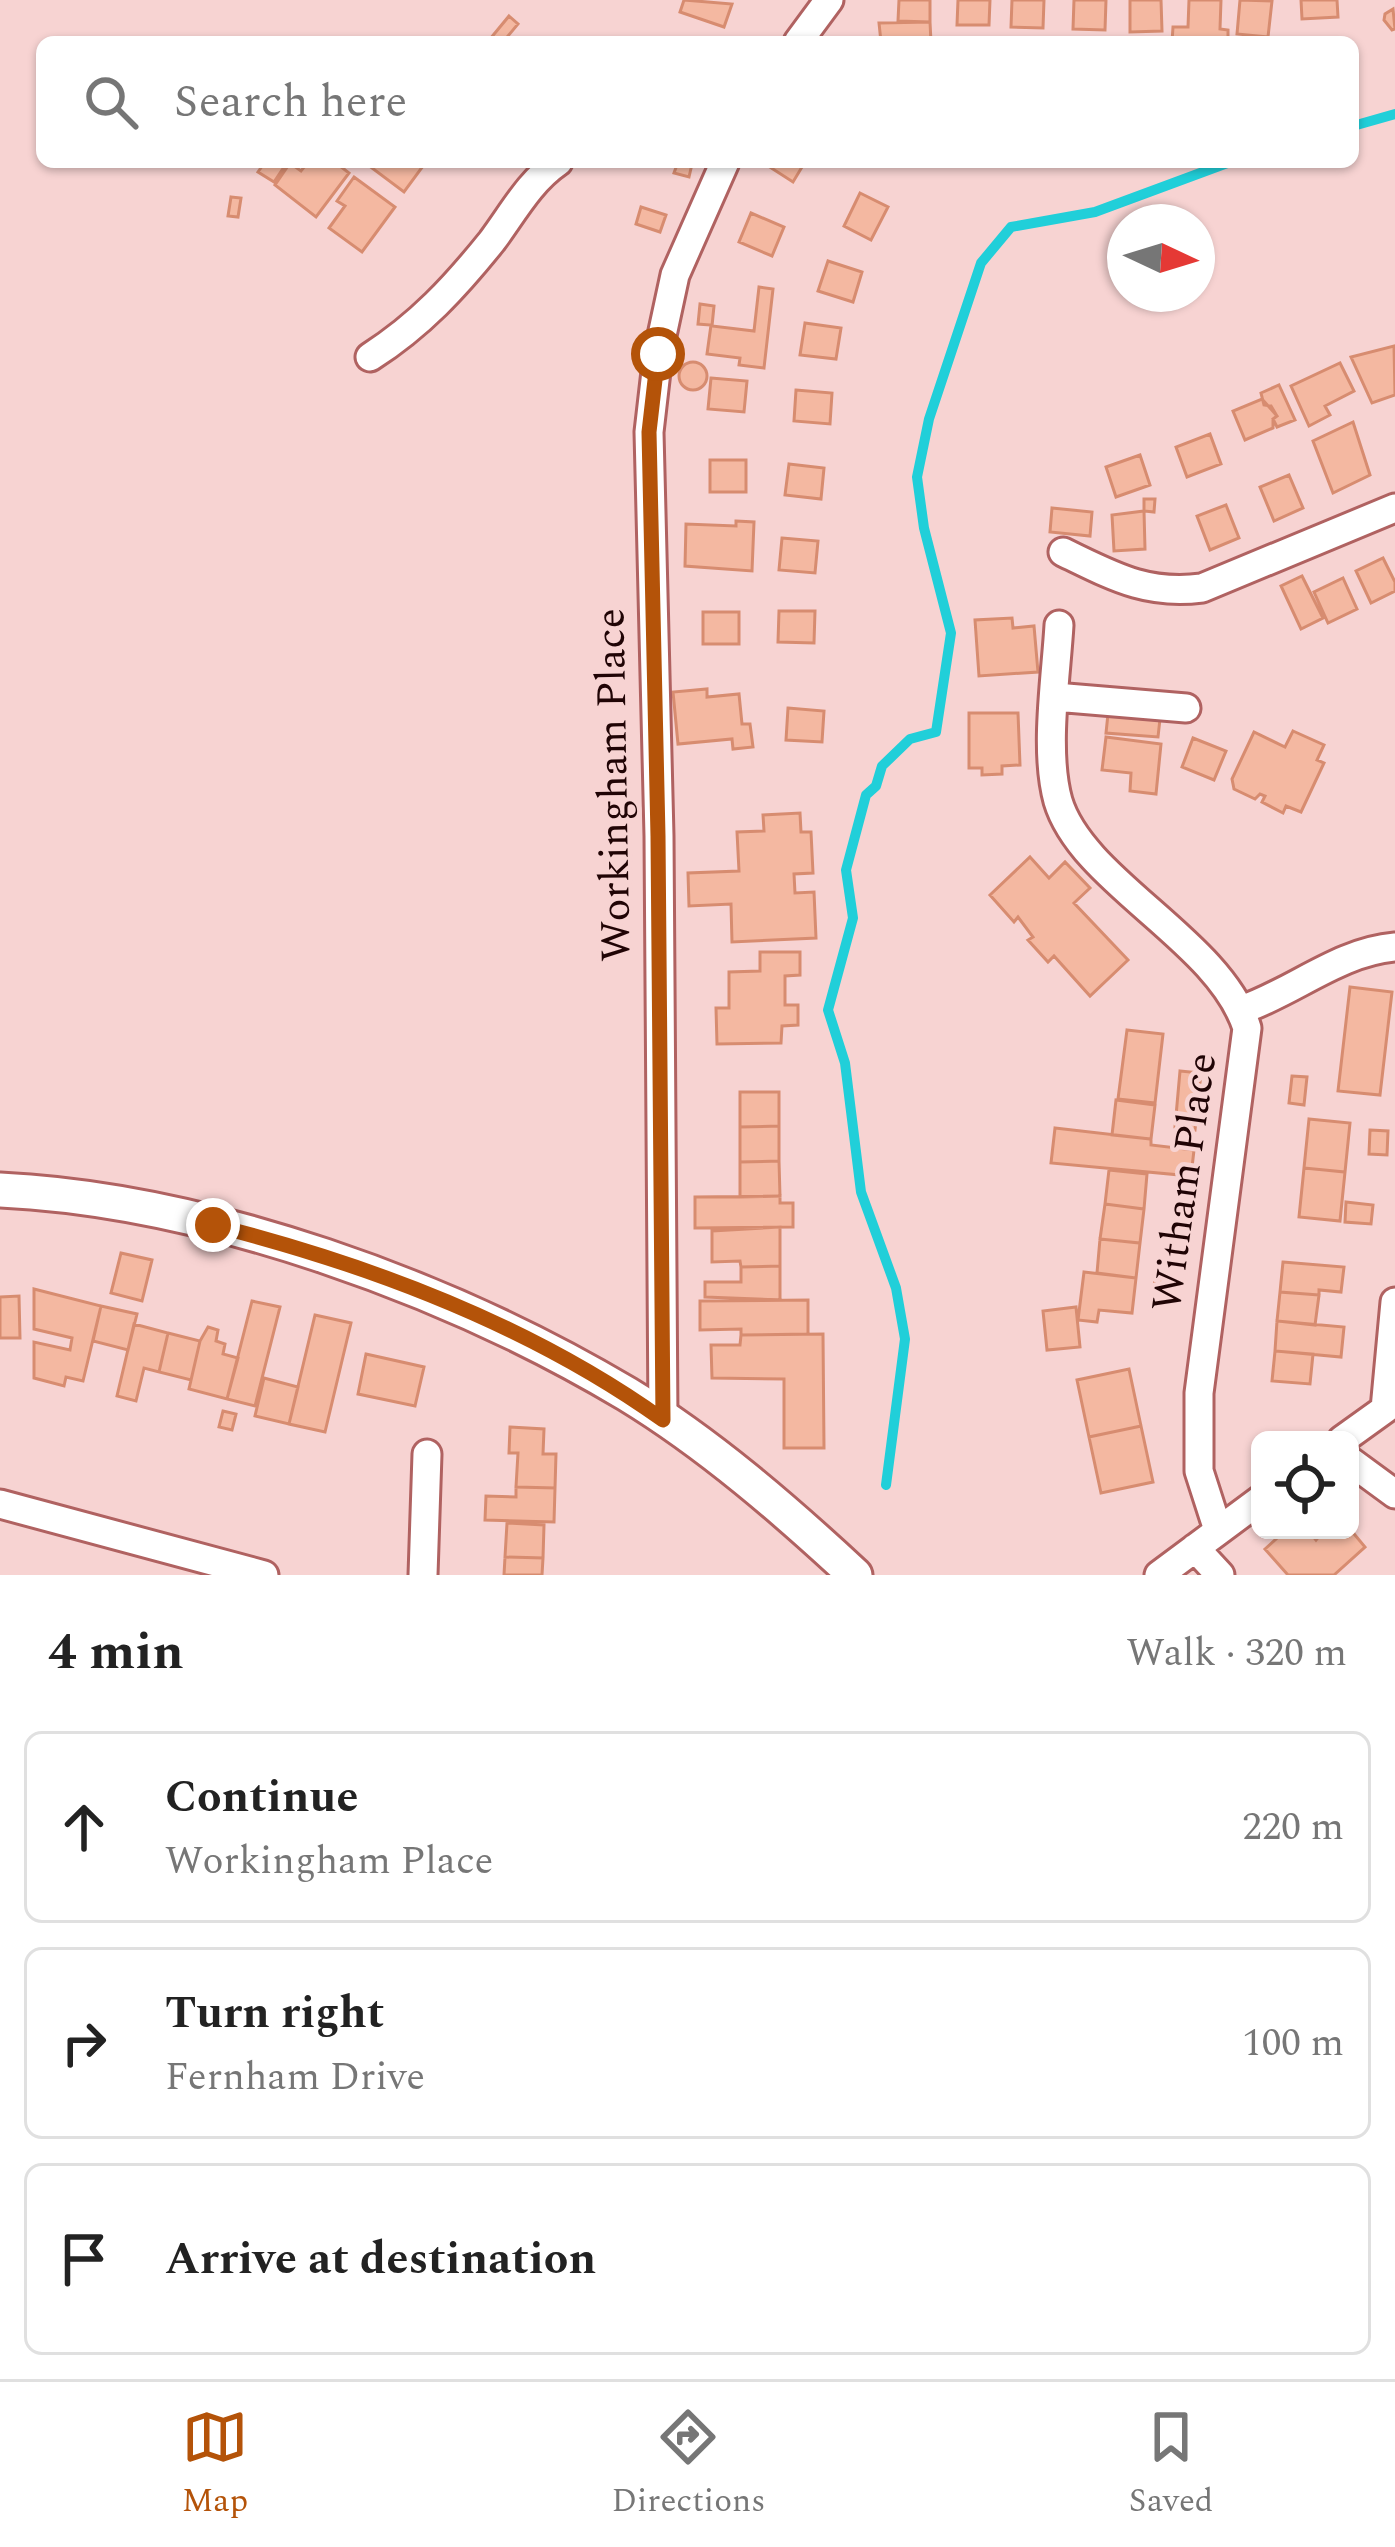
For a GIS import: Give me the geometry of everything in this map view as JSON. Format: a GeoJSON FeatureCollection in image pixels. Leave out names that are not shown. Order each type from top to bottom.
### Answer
{"type":"FeatureCollection","features":[{"type":"Feature","properties":{"kind":"street"},"geometry":{"type":"LineString","coordinates":[[803,36],[830,0]]}},
{"type":"Feature","properties":{"kind":"street"},"geometry":{"type":"LineString","coordinates":[[370,357],[434,310],[531,185],[551,168]]}},
{"type":"Feature","properties":{"kind":"street","name":"Workingham Place"},"geometry":{"type":"LineString","coordinates":[[663,1420],[649,432],[658,354],[675,275],[722,168]]}},
{"type":"Feature","properties":{"kind":"street"},"geometry":{"type":"LineString","coordinates":[[1063,552],[1120,579],[1174,592],[1202,588],[1395,508]]}},
{"type":"Feature","properties":{"kind":"street","name":"Witham Place"},"geometry":{"type":"LineString","coordinates":[[1059,625],[1054,786],[1060,807],[1098,859],[1194,952],[1241,1010],[1246,1041],[1198,1393],[1199,1471],[1207,1539]]}},
{"type":"Feature","properties":{"kind":"street"},"geometry":{"type":"LineString","coordinates":[[1055,697],[1186,708]]}},
{"type":"Feature","properties":{"kind":"street"},"geometry":{"type":"LineString","coordinates":[[1241,1010],[1282,994],[1331,965],[1370,950],[1395,947]]}},
{"type":"Feature","properties":{"kind":"street"},"geometry":{"type":"LineString","coordinates":[[0,1190],[110,1203],[298,1246],[529,1339],[630,1396],[750,1482],[855,1575]]}},
{"type":"Feature","properties":{"kind":"street"},"geometry":{"type":"LineString","coordinates":[[1355,1431],[1390,1406],[1395,1302]]}},
{"type":"Feature","properties":{"kind":"street"},"geometry":{"type":"LineString","coordinates":[[423,1575],[427,1454]]}},
{"type":"Feature","properties":{"kind":"street"},"geometry":{"type":"LineString","coordinates":[[1359,1467],[1395,1494]]}},
{"type":"Feature","properties":{"kind":"street"},"geometry":{"type":"LineString","coordinates":[[0,1504],[264,1575]]}},
{"type":"Feature","properties":{"kind":"street"},"geometry":{"type":"LineString","coordinates":[[1159,1575],[1251,1507]]}},
{"type":"Feature","properties":{"kind":"street"},"geometry":{"type":"LineString","coordinates":[[1207,1539],[1220,1575]]}},
{"type":"Feature","properties":{"kind":"building"},"geometry":{"type":"Polygon","coordinates":[[[684,0],[732,4],[724,27],[680,12],[684,0]]]}},
{"type":"Feature","properties":{"kind":"building"},"geometry":{"type":"Polygon","coordinates":[[[899,0],[930,0],[930,22],[898,21],[899,0]]]}},
{"type":"Feature","properties":{"kind":"building"},"geometry":{"type":"Polygon","coordinates":[[[958,0],[990,0],[989,25],[957,25],[958,0]]]}},
{"type":"Feature","properties":{"kind":"building"},"geometry":{"type":"Polygon","coordinates":[[[1012,0],[1044,0],[1043,28],[1011,27],[1012,0]]]}},
{"type":"Feature","properties":{"kind":"building"},"geometry":{"type":"Polygon","coordinates":[[[1074,0],[1106,0],[1105,30],[1073,29],[1074,0]]]}},
{"type":"Feature","properties":{"kind":"building"},"geometry":{"type":"Polygon","coordinates":[[[1130,0],[1161,0],[1162,31],[1130,32],[1130,0]]]}},
{"type":"Feature","properties":{"kind":"building"},"geometry":{"type":"Polygon","coordinates":[[[1189,0],[1221,0],[1220,29],[1228,30],[1228,36],[1172,36],[1173,27],[1188,27],[1189,0]]]}},
{"type":"Feature","properties":{"kind":"building"},"geometry":{"type":"Polygon","coordinates":[[[1240,0],[1272,1],[1268,36],[1237,34],[1240,0]]]}},
{"type":"Feature","properties":{"kind":"building"},"geometry":{"type":"Polygon","coordinates":[[[1301,0],[1337,0],[1338,17],[1302,19],[1301,0]]]}},
{"type":"Feature","properties":{"kind":"building"},"geometry":{"type":"Polygon","coordinates":[[[1393,9],[1395,29],[1392,30],[1384,20],[1393,9]]]}},
{"type":"Feature","properties":{"kind":"building"},"geometry":{"type":"Polygon","coordinates":[[[509,16],[518,24],[508,36],[492,36],[509,16]]]}},
{"type":"Feature","properties":{"kind":"building"},"geometry":{"type":"Polygon","coordinates":[[[930,22],[931,36],[880,36],[879,23],[930,22]]]}},
{"type":"Feature","properties":{"kind":"building"},"geometry":{"type":"Polygon","coordinates":[[[261,168],[283,168],[274,182],[258,172],[261,168]]]}},
{"type":"Feature","properties":{"kind":"building"},"geometry":{"type":"Polygon","coordinates":[[[287,168],[343,168],[349,173],[316,217],[275,185],[287,168]]]}},
{"type":"Feature","properties":{"kind":"building"},"geometry":{"type":"Polygon","coordinates":[[[372,168],[422,168],[404,192],[372,168]]]}},
{"type":"Feature","properties":{"kind":"building"},"geometry":{"type":"Polygon","coordinates":[[[676,168],[691,168],[689,177],[674,173],[676,168]]]}},
{"type":"Feature","properties":{"kind":"building"},"geometry":{"type":"Polygon","coordinates":[[[771,168],[801,168],[793,182],[771,168]]]}},
{"type":"Feature","properties":{"kind":"building"},"geometry":{"type":"Polygon","coordinates":[[[354,177],[395,207],[362,252],[329,228],[345,206],[337,201],[354,177]]]}},
{"type":"Feature","properties":{"kind":"building"},"geometry":{"type":"Polygon","coordinates":[[[860,193],[888,207],[871,240],[844,226],[860,193]]]}},
{"type":"Feature","properties":{"kind":"building"},"geometry":{"type":"Polygon","coordinates":[[[231,197],[241,198],[238,217],[228,216],[231,197]]]}},
{"type":"Feature","properties":{"kind":"building"},"geometry":{"type":"Polygon","coordinates":[[[641,207],[666,215],[660,232],[636,224],[641,207]]]}},
{"type":"Feature","properties":{"kind":"building"},"geometry":{"type":"Polygon","coordinates":[[[751,213],[784,227],[772,256],[739,242],[751,213]]]}},
{"type":"Feature","properties":{"kind":"building"},"geometry":{"type":"Polygon","coordinates":[[[828,261],[862,272],[853,302],[818,291],[828,261]]]}},
{"type":"Feature","properties":{"kind":"building"},"geometry":{"type":"Polygon","coordinates":[[[759,287],[773,289],[764,368],[739,365],[740,358],[707,354],[711,325],[698,324],[700,304],[714,306],[712,326],[754,331],[759,287]]]}},
{"type":"Feature","properties":{"kind":"building"},"geometry":{"type":"Polygon","coordinates":[[[805,323],[841,328],[836,359],[800,355],[805,323]]]}},
{"type":"Feature","properties":{"kind":"building"},"geometry":{"type":"Polygon","coordinates":[[[1394,346],[1395,395],[1372,403],[1351,357],[1394,346]]]}},
{"type":"Feature","properties":{"kind":"building"},"geometry":{"type":"Polygon","coordinates":[[[693,362],[703,366],[707,376],[703,386],[693,390],[683,386],[679,376],[683,366],[693,362]]]}},
{"type":"Feature","properties":{"kind":"building"},"geometry":{"type":"Polygon","coordinates":[[[1340,363],[1354,391],[1325,406],[1330,415],[1309,426],[1291,386],[1340,363]]]}},
{"type":"Feature","properties":{"kind":"building"},"geometry":{"type":"Polygon","coordinates":[[[711,378],[747,381],[744,412],[708,409],[711,378]]]}},
{"type":"Feature","properties":{"kind":"building"},"geometry":{"type":"Polygon","coordinates":[[[1279,385],[1295,420],[1277,427],[1273,419],[1277,416],[1271,406],[1264,405],[1261,393],[1279,385]]]}},
{"type":"Feature","properties":{"kind":"building"},"geometry":{"type":"Polygon","coordinates":[[[796,390],[832,393],[830,424],[794,421],[796,390]]]}},
{"type":"Feature","properties":{"kind":"building"},"geometry":{"type":"Polygon","coordinates":[[[1262,399],[1277,416],[1273,428],[1245,440],[1233,411],[1262,399]]]}},
{"type":"Feature","properties":{"kind":"building"},"geometry":{"type":"Polygon","coordinates":[[[1353,422],[1370,475],[1333,493],[1313,441],[1353,422]]]}},
{"type":"Feature","properties":{"kind":"building"},"geometry":{"type":"Polygon","coordinates":[[[1210,434],[1221,464],[1187,477],[1176,447],[1210,434]]]}},
{"type":"Feature","properties":{"kind":"building"},"geometry":{"type":"Polygon","coordinates":[[[1140,455],[1150,485],[1116,497],[1106,467],[1140,455]]]}},
{"type":"Feature","properties":{"kind":"building"},"geometry":{"type":"Polygon","coordinates":[[[710,460],[746,460],[746,492],[710,492],[710,460]]]}},
{"type":"Feature","properties":{"kind":"building"},"geometry":{"type":"Polygon","coordinates":[[[789,464],[824,468],[821,499],[785,495],[789,464]]]}},
{"type":"Feature","properties":{"kind":"building"},"geometry":{"type":"Polygon","coordinates":[[[1289,475],[1303,508],[1274,521],[1260,487],[1289,475]]]}},
{"type":"Feature","properties":{"kind":"building"},"geometry":{"type":"Polygon","coordinates":[[[1144,499],[1155,499],[1154,512],[1144,511],[1144,499]]]}},
{"type":"Feature","properties":{"kind":"building"},"geometry":{"type":"Polygon","coordinates":[[[1226,505],[1239,538],[1210,550],[1197,516],[1226,505]]]}},
{"type":"Feature","properties":{"kind":"building"},"geometry":{"type":"Polygon","coordinates":[[[1052,508],[1092,512],[1090,536],[1050,532],[1052,508]]]}},
{"type":"Feature","properties":{"kind":"building"},"geometry":{"type":"Polygon","coordinates":[[[1144,511],[1145,549],[1114,551],[1112,515],[1144,511]]]}},
{"type":"Feature","properties":{"kind":"building"},"geometry":{"type":"Polygon","coordinates":[[[736,521],[754,522],[752,571],[685,566],[686,524],[736,526],[736,521]]]}},
{"type":"Feature","properties":{"kind":"building"},"geometry":{"type":"Polygon","coordinates":[[[782,538],[818,541],[815,573],[779,570],[782,538]]]}},
{"type":"Feature","properties":{"kind":"building"},"geometry":{"type":"Polygon","coordinates":[[[1383,558],[1395,591],[1371,603],[1356,571],[1383,558]]]}},
{"type":"Feature","properties":{"kind":"building"},"geometry":{"type":"Polygon","coordinates":[[[1302,576],[1323,618],[1301,629],[1281,586],[1302,576]]]}},
{"type":"Feature","properties":{"kind":"building"},"geometry":{"type":"Polygon","coordinates":[[[1343,578],[1357,609],[1328,623],[1314,592],[1343,578]]]}},
{"type":"Feature","properties":{"kind":"building"},"geometry":{"type":"Polygon","coordinates":[[[779,611],[815,611],[814,643],[778,642],[779,611]]]}},
{"type":"Feature","properties":{"kind":"building"},"geometry":{"type":"Polygon","coordinates":[[[703,612],[739,612],[739,644],[703,644],[703,612]]]}},
{"type":"Feature","properties":{"kind":"building"},"geometry":{"type":"Polygon","coordinates":[[[1012,618],[1013,628],[1034,626],[1038,672],[979,676],[975,620],[1012,618]]]}},
{"type":"Feature","properties":{"kind":"building"},"geometry":{"type":"Polygon","coordinates":[[[707,689],[707,697],[739,694],[742,724],[750,724],[753,747],[733,749],[732,739],[678,744],[673,692],[707,689]]]}},
{"type":"Feature","properties":{"kind":"building"},"geometry":{"type":"Polygon","coordinates":[[[788,708],[824,711],[822,742],[786,740],[788,708]]]}},
{"type":"Feature","properties":{"kind":"building"},"geometry":{"type":"Polygon","coordinates":[[[969,713],[1018,713],[1020,765],[1002,766],[1002,774],[982,775],[982,768],[969,768],[969,713]]]}},
{"type":"Feature","properties":{"kind":"building"},"geometry":{"type":"Polygon","coordinates":[[[1108,714],[1160,719],[1158,737],[1106,733],[1108,714]]]}},
{"type":"Feature","properties":{"kind":"building"},"geometry":{"type":"Polygon","coordinates":[[[1293,731],[1324,745],[1317,760],[1324,763],[1301,812],[1286,806],[1283,813],[1262,802],[1265,796],[1255,799],[1234,789],[1232,779],[1254,732],[1285,747],[1293,731]]]}},
{"type":"Feature","properties":{"kind":"building"},"geometry":{"type":"Polygon","coordinates":[[[1106,737],[1161,744],[1156,794],[1130,791],[1131,773],[1102,770],[1106,737]]]}},
{"type":"Feature","properties":{"kind":"building"},"geometry":{"type":"Polygon","coordinates":[[[1193,738],[1226,751],[1214,780],[1182,767],[1193,738]]]}},
{"type":"Feature","properties":{"kind":"building"},"geometry":{"type":"Polygon","coordinates":[[[800,813],[801,832],[811,832],[813,873],[794,874],[795,893],[814,892],[816,938],[732,942],[731,904],[689,906],[688,873],[739,871],[737,832],[764,831],[763,815],[800,813]]]}},
{"type":"Feature","properties":{"kind":"building"},"geometry":{"type":"Polygon","coordinates":[[[1030,857],[1049,878],[1065,862],[1090,888],[1074,903],[1128,960],[1090,996],[1054,956],[1048,962],[1028,940],[1033,937],[1018,917],[1014,922],[990,895],[1030,857]]]}},
{"type":"Feature","properties":{"kind":"building"},"geometry":{"type":"Polygon","coordinates":[[[760,952],[800,952],[800,975],[785,976],[785,1005],[798,1005],[798,1025],[782,1026],[781,1043],[717,1044],[716,1008],[729,1008],[729,972],[760,971],[760,952]]]}},
{"type":"Feature","properties":{"kind":"building"},"geometry":{"type":"Polygon","coordinates":[[[1350,987],[1392,992],[1380,1095],[1338,1091],[1350,987]]]}},
{"type":"Feature","properties":{"kind":"building"},"geometry":{"type":"Polygon","coordinates":[[[1127,1030],[1163,1034],[1155,1103],[1118,1099],[1127,1030]]]}},
{"type":"Feature","properties":{"kind":"building"},"geometry":{"type":"Polygon","coordinates":[[[1180,1071],[1201,1073],[1195,1130],[1175,1127],[1180,1071]]]}},
{"type":"Feature","properties":{"kind":"building"},"geometry":{"type":"Polygon","coordinates":[[[1292,1076],[1307,1077],[1304,1105],[1289,1103],[1292,1076]]]}},
{"type":"Feature","properties":{"kind":"building"},"geometry":{"type":"Polygon","coordinates":[[[740,1092],[779,1092],[779,1126],[740,1127],[740,1092]]]}},
{"type":"Feature","properties":{"kind":"building"},"geometry":{"type":"Polygon","coordinates":[[[1116,1100],[1155,1105],[1151,1139],[1112,1135],[1116,1100]]]}},
{"type":"Feature","properties":{"kind":"building"},"geometry":{"type":"Polygon","coordinates":[[[1309,1119],[1350,1123],[1345,1172],[1304,1168],[1309,1119]]]}},
{"type":"Feature","properties":{"kind":"building"},"geometry":{"type":"Polygon","coordinates":[[[779,1126],[779,1161],[740,1162],[740,1127],[779,1126]]]}},
{"type":"Feature","properties":{"kind":"building"},"geometry":{"type":"Polygon","coordinates":[[[1055,1128],[1151,1139],[1151,1145],[1194,1150],[1191,1176],[1051,1163],[1055,1128]]]}},
{"type":"Feature","properties":{"kind":"building"},"geometry":{"type":"Polygon","coordinates":[[[1370,1130],[1388,1131],[1387,1155],[1369,1154],[1370,1130]]]}},
{"type":"Feature","properties":{"kind":"building"},"geometry":{"type":"Polygon","coordinates":[[[779,1161],[780,1196],[740,1197],[740,1162],[779,1161]]]}},
{"type":"Feature","properties":{"kind":"building"},"geometry":{"type":"Polygon","coordinates":[[[1304,1168],[1345,1172],[1340,1221],[1299,1217],[1304,1168]]]}},
{"type":"Feature","properties":{"kind":"building"},"geometry":{"type":"Polygon","coordinates":[[[1109,1170],[1147,1174],[1144,1209],[1105,1204],[1109,1170]]]}},
{"type":"Feature","properties":{"kind":"building"},"geometry":{"type":"Polygon","coordinates":[[[780,1196],[780,1203],[793,1203],[793,1227],[695,1228],[695,1197],[780,1196]]]}},
{"type":"Feature","properties":{"kind":"building"},"geometry":{"type":"Polygon","coordinates":[[[1346,1202],[1373,1205],[1371,1224],[1345,1222],[1346,1202]]]}},
{"type":"Feature","properties":{"kind":"building"},"geometry":{"type":"Polygon","coordinates":[[[1105,1204],[1144,1209],[1140,1243],[1100,1239],[1105,1204]]]}},
{"type":"Feature","properties":{"kind":"building"},"geometry":{"type":"Polygon","coordinates":[[[780,1227],[780,1266],[712,1262],[712,1231],[780,1227]]]}},
{"type":"Feature","properties":{"kind":"building"},"geometry":{"type":"Polygon","coordinates":[[[1100,1239],[1140,1243],[1136,1278],[1097,1273],[1100,1239]]]}},
{"type":"Feature","properties":{"kind":"building"},"geometry":{"type":"Polygon","coordinates":[[[121,1253],[152,1260],[142,1301],[111,1293],[121,1253]]]}},
{"type":"Feature","properties":{"kind":"building"},"geometry":{"type":"Polygon","coordinates":[[[1283,1262],[1344,1267],[1341,1292],[1280,1292],[1283,1262]]]}},
{"type":"Feature","properties":{"kind":"building"},"geometry":{"type":"Polygon","coordinates":[[[780,1266],[780,1300],[705,1297],[705,1282],[741,1282],[741,1267],[780,1266]]]}},
{"type":"Feature","properties":{"kind":"building"},"geometry":{"type":"Polygon","coordinates":[[[1084,1272],[1136,1278],[1132,1313],[1099,1310],[1097,1322],[1078,1320],[1084,1272]]]}},
{"type":"Feature","properties":{"kind":"building"},"geometry":{"type":"Polygon","coordinates":[[[1155,1277],[1172,1279],[1171,1291],[1154,1289],[1155,1277]]]}},
{"type":"Feature","properties":{"kind":"building"},"geometry":{"type":"Polygon","coordinates":[[[34,1289],[101,1306],[83,1381],[66,1377],[64,1386],[34,1378],[34,1342],[70,1350],[72,1338],[34,1329],[34,1289]]]}},
{"type":"Feature","properties":{"kind":"building"},"geometry":{"type":"Polygon","coordinates":[[[1280,1292],[1319,1295],[1315,1325],[1277,1321],[1280,1292]]]}},
{"type":"Feature","properties":{"kind":"building"},"geometry":{"type":"Polygon","coordinates":[[[19,1296],[20,1338],[0,1338],[0,1297],[19,1296]]]}},
{"type":"Feature","properties":{"kind":"building"},"geometry":{"type":"Polygon","coordinates":[[[808,1300],[808,1334],[700,1330],[700,1301],[808,1300]]]}},
{"type":"Feature","properties":{"kind":"building"},"geometry":{"type":"Polygon","coordinates":[[[252,1301],[280,1307],[255,1406],[227,1399],[252,1301]]]}},
{"type":"Feature","properties":{"kind":"building"},"geometry":{"type":"Polygon","coordinates":[[[101,1306],[137,1314],[128,1350],[93,1341],[101,1306]]]}},
{"type":"Feature","properties":{"kind":"building"},"geometry":{"type":"Polygon","coordinates":[[[1076,1307],[1080,1347],[1047,1350],[1043,1311],[1076,1307]]]}},
{"type":"Feature","properties":{"kind":"building"},"geometry":{"type":"Polygon","coordinates":[[[315,1315],[351,1323],[325,1432],[289,1424],[315,1315]]]}},
{"type":"Feature","properties":{"kind":"building"},"geometry":{"type":"Polygon","coordinates":[[[1277,1321],[1344,1327],[1341,1357],[1275,1351],[1277,1321]]]}},
{"type":"Feature","properties":{"kind":"building"},"geometry":{"type":"Polygon","coordinates":[[[134,1324],[168,1333],[159,1372],[144,1368],[136,1401],[117,1396],[134,1324]]]}},
{"type":"Feature","properties":{"kind":"building"},"geometry":{"type":"Polygon","coordinates":[[[208,1327],[218,1330],[216,1341],[225,1344],[223,1354],[238,1358],[227,1399],[189,1389],[208,1327]]]}},
{"type":"Feature","properties":{"kind":"building"},"geometry":{"type":"Polygon","coordinates":[[[168,1333],[200,1341],[191,1380],[159,1372],[168,1333]]]}},
{"type":"Feature","properties":{"kind":"building"},"geometry":{"type":"Polygon","coordinates":[[[823,1334],[824,1448],[784,1448],[784,1379],[712,1378],[711,1345],[740,1345],[741,1335],[823,1334]]]}},
{"type":"Feature","properties":{"kind":"building"},"geometry":{"type":"Polygon","coordinates":[[[1275,1351],[1313,1354],[1310,1384],[1272,1381],[1275,1351]]]}},
{"type":"Feature","properties":{"kind":"building"},"geometry":{"type":"Polygon","coordinates":[[[366,1354],[424,1367],[415,1406],[358,1394],[366,1354]]]}},
{"type":"Feature","properties":{"kind":"building"},"geometry":{"type":"Polygon","coordinates":[[[1129,1369],[1141,1426],[1089,1437],[1077,1380],[1129,1369]]]}},
{"type":"Feature","properties":{"kind":"building"},"geometry":{"type":"Polygon","coordinates":[[[264,1378],[298,1387],[289,1424],[255,1416],[264,1378]]]}},
{"type":"Feature","properties":{"kind":"building"},"geometry":{"type":"Polygon","coordinates":[[[223,1411],[236,1414],[232,1430],[219,1427],[223,1411]]]}},
{"type":"Feature","properties":{"kind":"building"},"geometry":{"type":"Polygon","coordinates":[[[1141,1426],[1153,1482],[1101,1493],[1089,1437],[1141,1426]]]}},
{"type":"Feature","properties":{"kind":"building"},"geometry":{"type":"Polygon","coordinates":[[[510,1427],[544,1429],[543,1454],[556,1454],[555,1488],[516,1487],[518,1453],[509,1453],[510,1427]]]}},
{"type":"Feature","properties":{"kind":"building"},"geometry":{"type":"Polygon","coordinates":[[[516,1487],[555,1488],[554,1522],[485,1520],[486,1496],[516,1497],[516,1487]]]}},
{"type":"Feature","properties":{"kind":"building"},"geometry":{"type":"Polygon","coordinates":[[[507,1523],[544,1525],[543,1558],[505,1557],[507,1523]]]}},
{"type":"Feature","properties":{"kind":"building"},"geometry":{"type":"Polygon","coordinates":[[[1276,1539],[1358,1539],[1365,1547],[1334,1575],[1288,1575],[1265,1549],[1276,1539]]]}},
{"type":"Feature","properties":{"kind":"building"},"geometry":{"type":"Polygon","coordinates":[[[505,1557],[543,1558],[542,1575],[504,1575],[505,1557]]]}},
{"type":"Feature","properties":{"kind":"waterway"},"geometry":{"type":"LineString","coordinates":[[1359,124],[1395,114]]}},
{"type":"Feature","properties":{"kind":"waterway"},"geometry":{"type":"LineString","coordinates":[[886,1485],[905,1339],[896,1288],[861,1192],[845,1063],[828,1010],[853,918],[846,870],[866,795],[876,786],[882,766],[910,739],[936,732],[951,633],[924,528],[917,477],[929,419],[981,263],[1011,227],[1095,212],[1214,168]]}},
{"type":"Feature","properties":{"kind":"route"},"geometry":{"type":"LineString","coordinates":[[213,1225],[298,1246],[479,1316],[630,1396],[663,1420],[649,432],[658,354]]}}]}
